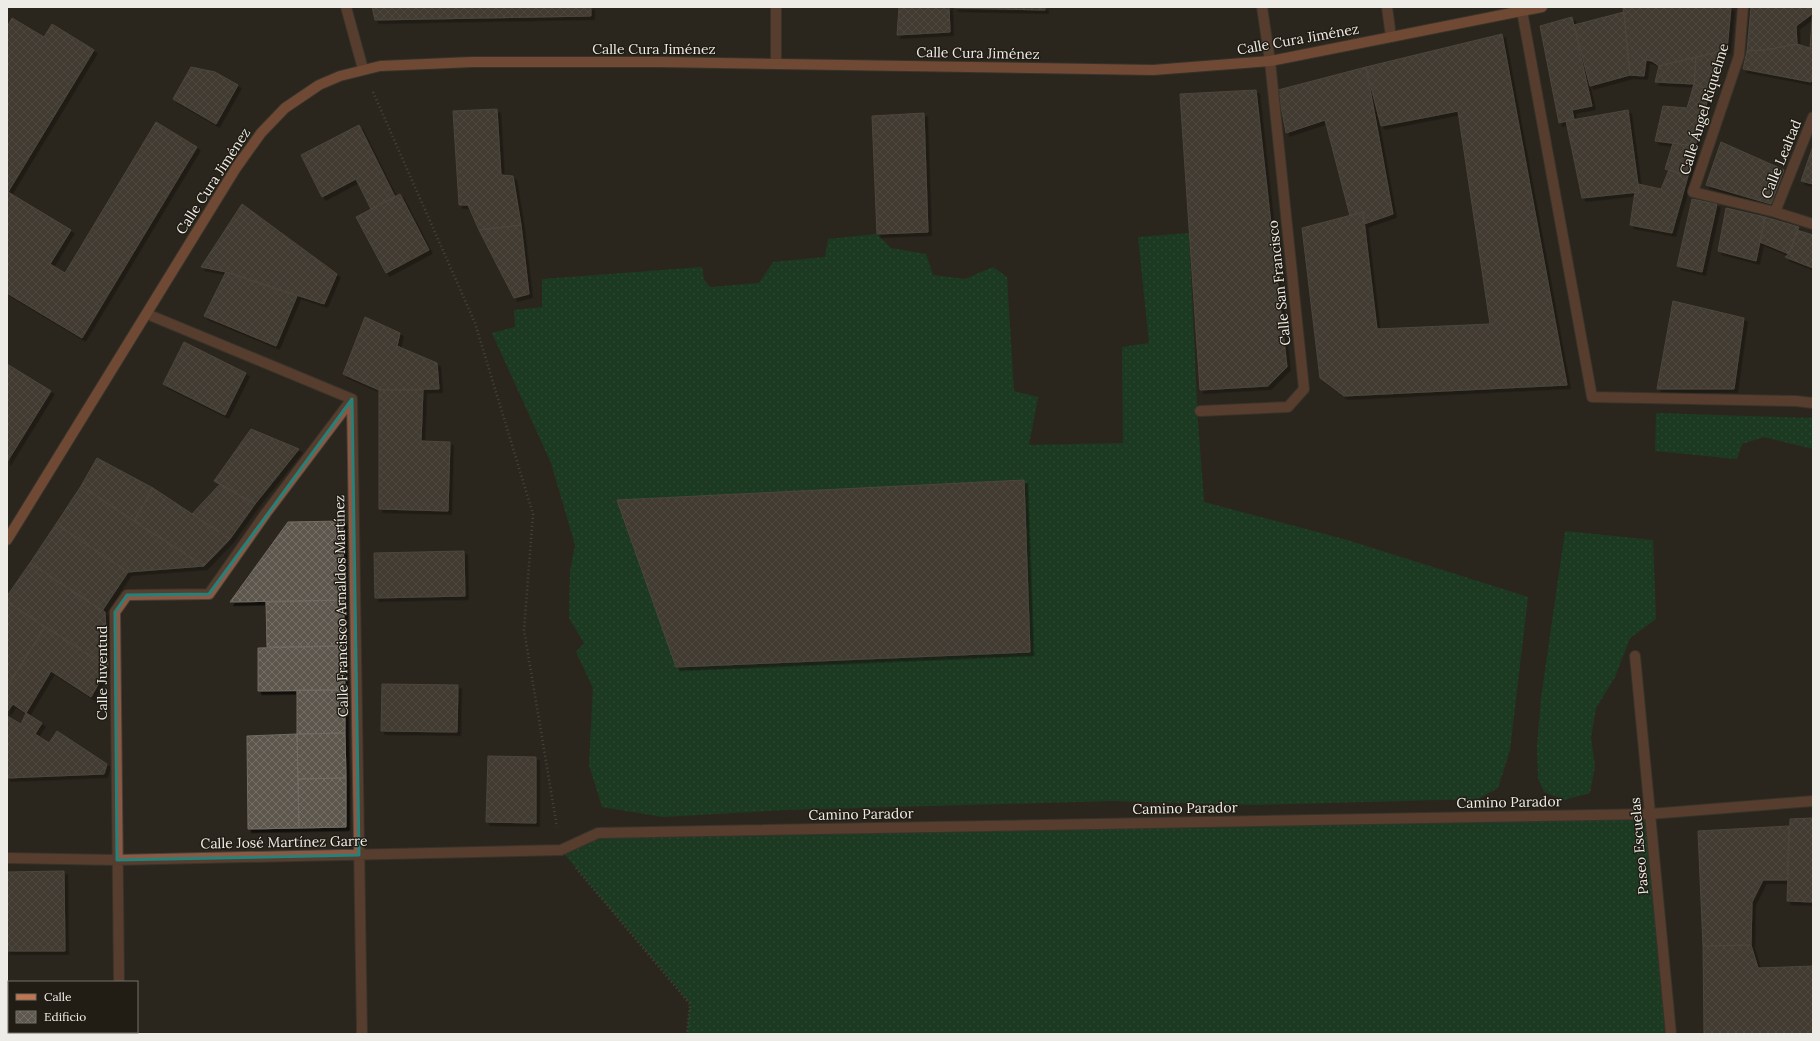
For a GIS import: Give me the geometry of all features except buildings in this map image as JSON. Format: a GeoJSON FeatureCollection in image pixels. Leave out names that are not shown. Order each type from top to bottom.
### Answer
{"type":"FeatureCollection","features":[{"type":"Feature","properties":{"kind":"street"},"geometry":{"type":"LineString","coordinates":[[346,7],[363,69]]}},
{"type":"Feature","properties":{"kind":"street"},"geometry":{"type":"LineString","coordinates":[[776,7],[776,64]]}},
{"type":"Feature","properties":{"kind":"street","name":"Calle San Francisco"},"geometry":{"type":"LineString","coordinates":[[1200,411],[1288,408],[1304,389],[1270,61],[1262,7]]}},
{"type":"Feature","properties":{"kind":"street"},"geometry":{"type":"LineString","coordinates":[[1387,7],[1391,37]]}},
{"type":"Feature","properties":{"kind":"street","name":"Calle Cura Jiménez"},"geometry":{"type":"LineString","coordinates":[[7,540],[147,314],[212,204],[260,133],[285,108],[319,85],[363,69],[402,64],[472,62],[776,64],[1154,70],[1270,61],[1542,7]]}},
{"type":"Feature","properties":{"kind":"street","name":"Calle Ángel Riquelme"},"geometry":{"type":"LineString","coordinates":[[1743,7],[1739,56],[1693,192],[1775,212],[1813,224]]}},
{"type":"Feature","properties":{"kind":"street"},"geometry":{"type":"LineString","coordinates":[[1522,11],[1592,398],[1796,401],[1813,403]]}},
{"type":"Feature","properties":{"kind":"street","name":"Calle Lealtad"},"geometry":{"type":"LineString","coordinates":[[1775,212],[1813,117]]}},
{"type":"Feature","properties":{"kind":"street"},"geometry":{"type":"LineString","coordinates":[[147,314],[352,399]]}},
{"type":"Feature","properties":{"kind":"street","name":"Calle Francisco Arnaldos Martínez"},"geometry":{"type":"LineString","coordinates":[[352,399],[362,1034]]}},
{"type":"Feature","properties":{"kind":"street","name":"Calle Juventud"},"geometry":{"type":"LineString","coordinates":[[119,981],[115,612],[127,595],[209,594],[266,513],[352,399]]}},
{"type":"Feature","properties":{"kind":"street","name":"Paseo Escuelas"},"geometry":{"type":"LineString","coordinates":[[1636,656],[1671,1034]]}},
{"type":"Feature","properties":{"kind":"street","name":"Camino Parador"},"geometry":{"type":"LineString","coordinates":[[561,850],[598,834],[1650,814],[1813,802]]}},
{"type":"Feature","properties":{"kind":"street","name":"Calle José Martínez Garre"},"geometry":{"type":"LineString","coordinates":[[7,858],[117,860],[561,850]]}},
{"type":"Feature","properties":{"kind":"path"},"geometry":{"type":"LineString","coordinates":[[363,69],[475,324],[534,514],[524,630],[561,850],[690,1004],[687,1034]]}},
{"type":"Feature","properties":{"kind":"highlighted area"},"geometry":{"type":"Polygon","coordinates":[[[352,399],[353,514],[359,855],[117,860],[115,612],[127,595],[209,594],[352,399]]]}},
{"type":"Feature","properties":{"kind":"green space"},"geometry":{"type":"Polygon","coordinates":[[[1189,233],[1198,422],[1204,502],[1344,539],[1528,597],[1510,750],[1498,788],[1478,799],[1256,805],[1112,801],[785,810],[663,817],[602,807],[589,765],[593,688],[576,652],[584,643],[569,618],[570,571],[575,545],[551,463],[492,333],[515,327],[514,310],[542,307],[542,279],[702,267],[704,280],[710,287],[759,283],[773,262],[825,257],[828,239],[877,234],[891,248],[926,254],[933,275],[965,279],[993,267],[1007,277],[1014,391],[1038,397],[1029,445],[1123,443],[1122,347],[1149,343],[1138,237],[1189,233]]]}},
{"type":"Feature","properties":{"kind":"green space"},"geometry":{"type":"Polygon","coordinates":[[[1656,413],[1813,418],[1813,449],[1764,437],[1742,444],[1737,459],[1655,451],[1656,413]]]}},
{"type":"Feature","properties":{"kind":"green space"},"geometry":{"type":"Polygon","coordinates":[[[1565,531],[1653,540],[1656,619],[1630,638],[1615,677],[1596,708],[1591,738],[1595,766],[1590,793],[1564,800],[1544,792],[1538,778],[1537,747],[1541,698],[1565,531]]]}},
{"type":"Feature","properties":{"kind":"green space"},"geometry":{"type":"Polygon","coordinates":[[[1650,814],[1671,1034],[687,1034],[690,1003],[561,850],[598,833],[1650,814]]]}}]}
